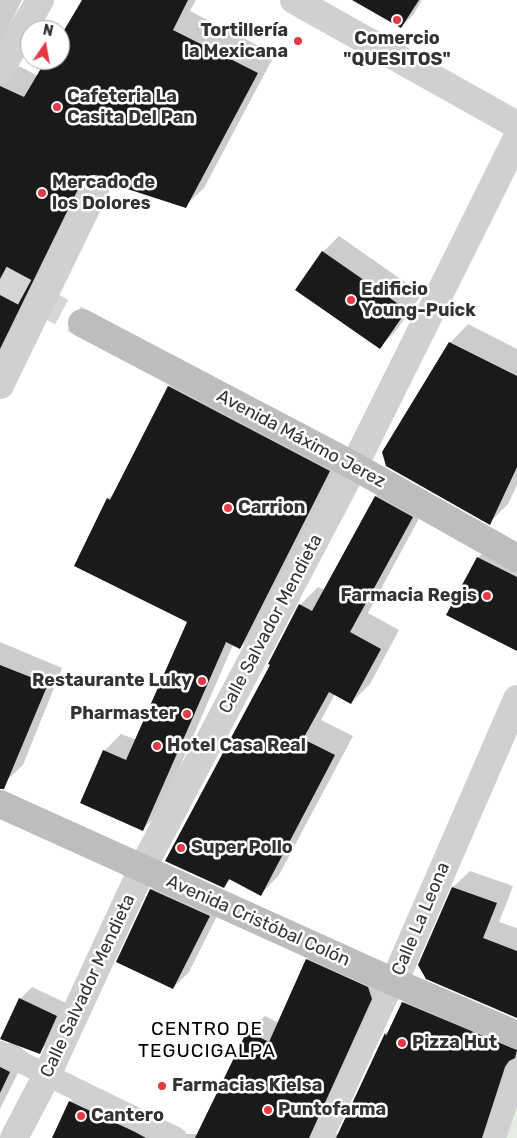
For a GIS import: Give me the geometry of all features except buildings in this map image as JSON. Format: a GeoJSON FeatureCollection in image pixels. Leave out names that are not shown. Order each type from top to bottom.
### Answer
{"type":"FeatureCollection","features":[{"type":"Feature","properties":{"kind":"main road","name":"Avenida Máximo Jerez"},"geometry":{"type":"LineString","coordinates":[[82,323],[354,466],[517,558]]}},
{"type":"Feature","properties":{"kind":"main road","name":"Avenida Cristóbal Colón"},"geometry":{"type":"LineString","coordinates":[[0,804],[394,982],[517,1035]]}},
{"type":"Feature","properties":{"kind":"street"},"geometry":{"type":"LineString","coordinates":[[0,70],[40,0]]}},
{"type":"Feature","properties":{"kind":"street"},"geometry":{"type":"LineString","coordinates":[[294,0],[517,125]]}},
{"type":"Feature","properties":{"kind":"street","name":"Calle Salvador Mendieta"},"geometry":{"type":"LineString","coordinates":[[14,1138],[47,1076],[142,869],[354,466],[517,138]]}},
{"type":"Feature","properties":{"kind":"street"},"geometry":{"type":"LineString","coordinates":[[0,385],[95,190]]}},
{"type":"Feature","properties":{"kind":"street","name":"Calle La Leona"},"geometry":{"type":"LineString","coordinates":[[322,1138],[394,982],[517,698]]}},
{"type":"Feature","properties":{"kind":"street"},"geometry":{"type":"LineString","coordinates":[[0,1052],[176,1138]]}},
{"type":"Feature","properties":{"kind":"street"},"geometry":{"type":"LineString","coordinates":[[494,1138],[517,1071]]}},
{"type":"Feature","properties":{"kind":"shaded area"},"geometry":{"type":"Polygon","coordinates":[[[517,1105],[517,1138],[506,1138],[517,1105]]]}},
{"type":"Feature","properties":{"kind":"tunnel"},"geometry":{"type":"LineString","coordinates":[[0,279],[82,323]]}},
{"type":"Feature","properties":{"kind":"place","name":"Comercio \"QUESITOS\""},"geometry":{"type":"Point","coordinates":[397,20]}},
{"type":"Feature","properties":{"kind":"place","name":"Tortillería la Mexicana"},"geometry":{"type":"Point","coordinates":[298,41]}},
{"type":"Feature","properties":{"kind":"place","name":"Cafeteria La Casita Del Pan"},"geometry":{"type":"Point","coordinates":[57,107]}},
{"type":"Feature","properties":{"kind":"place","name":"Mercado de los Dolores"},"geometry":{"type":"Point","coordinates":[42,193]}},
{"type":"Feature","properties":{"kind":"place","name":"Edificio Young-Puick"},"geometry":{"type":"Point","coordinates":[351,300]}},
{"type":"Feature","properties":{"kind":"place","name":"Carrion"},"geometry":{"type":"Point","coordinates":[228,508]}},
{"type":"Feature","properties":{"kind":"place","name":"Farmacia Regis"},"geometry":{"type":"Point","coordinates":[487,596]}},
{"type":"Feature","properties":{"kind":"place","name":"Restaurante Luky"},"geometry":{"type":"Point","coordinates":[202,681]}},
{"type":"Feature","properties":{"kind":"place","name":"Pharmaster"},"geometry":{"type":"Point","coordinates":[187,714]}},
{"type":"Feature","properties":{"kind":"place","name":"Hotel Casa Real"},"geometry":{"type":"Point","coordinates":[157,746]}},
{"type":"Feature","properties":{"kind":"place","name":"Super Pollo"},"geometry":{"type":"Point","coordinates":[181,848]}},
{"type":"Feature","properties":{"kind":"place","name":"Pizza Hut"},"geometry":{"type":"Point","coordinates":[402,1043]}},
{"type":"Feature","properties":{"kind":"place","name":"Farmacias Kielsa"},"geometry":{"type":"Point","coordinates":[162,1086]}},
{"type":"Feature","properties":{"kind":"place","name":"Puntofarma"},"geometry":{"type":"Point","coordinates":[268,1110]}},
{"type":"Feature","properties":{"kind":"place","name":"Cantero"},"geometry":{"type":"Point","coordinates":[81,1116]}},
{"type":"Feature","properties":{"kind":"district","name":"CENTRO DE TEGUCIGALPA"},"geometry":{"type":"Point","coordinates":[207,1041]}}]}
